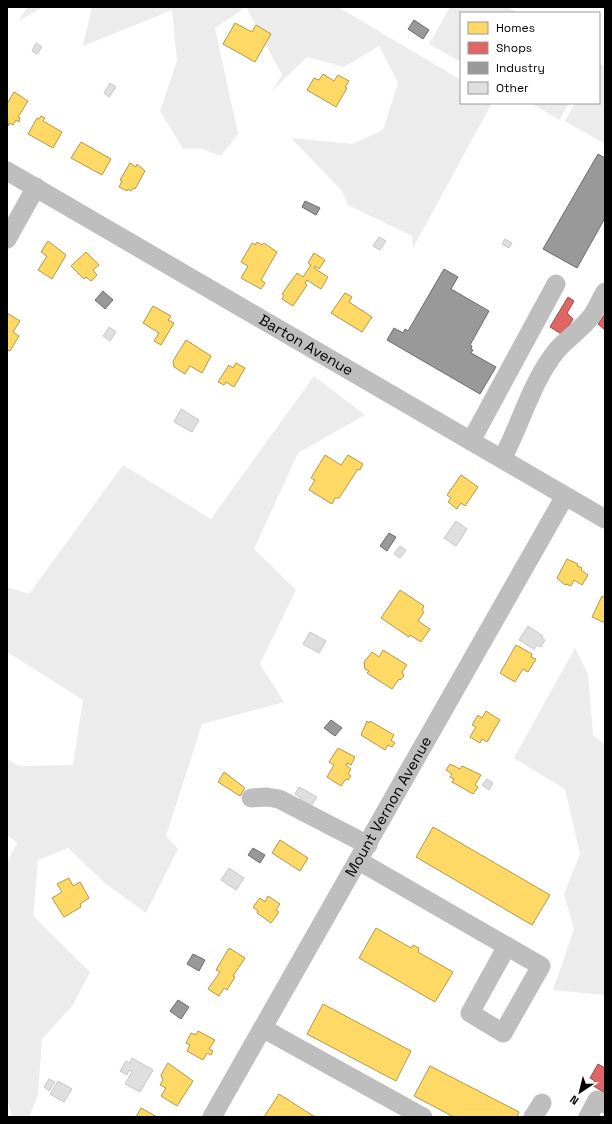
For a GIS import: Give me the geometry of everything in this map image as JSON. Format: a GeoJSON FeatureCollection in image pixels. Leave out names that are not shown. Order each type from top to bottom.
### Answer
{"type":"FeatureCollection","features":[{"type":"Feature","properties":{"kind":"street","name":"Barton Avenue"},"geometry":{"type":"LineString","coordinates":[[7,171],[605,519]]}},
{"type":"Feature","properties":{"kind":"street"},"geometry":{"type":"LineString","coordinates":[[7,239],[36,187]]}},
{"type":"Feature","properties":{"kind":"street"},"geometry":{"type":"LineString","coordinates":[[471,441],[556,284]]}},
{"type":"Feature","properties":{"kind":"street"},"geometry":{"type":"LineString","coordinates":[[502,459],[515,435],[521,415],[535,386],[557,350],[591,317],[605,292]]}},
{"type":"Feature","properties":{"kind":"street","name":"Mount Vernon Avenue"},"geometry":{"type":"LineString","coordinates":[[212,1117],[264,1029],[565,496]]}},
{"type":"Feature","properties":{"kind":"street"},"geometry":{"type":"LineString","coordinates":[[251,798],[279,799],[507,946]]}},
{"type":"Feature","properties":{"kind":"street"},"geometry":{"type":"LineString","coordinates":[[264,1029],[417,1115]]}},
{"type":"Feature","properties":{"kind":"street"},"geometry":{"type":"LineString","coordinates":[[588,1117],[597,1100],[605,1104]]}},
{"type":"Feature","properties":{"kind":"shaded area"},"geometry":{"type":"Polygon","coordinates":[[[27,7],[43,7],[19,21],[27,7]]]}},
{"type":"Feature","properties":{"kind":"shaded area"},"geometry":{"type":"Polygon","coordinates":[[[92,7],[246,7],[215,28],[238,134],[221,156],[202,149],[183,149],[160,111],[177,61],[172,10],[83,46],[92,7]]]}},
{"type":"Feature","properties":{"kind":"shaded area"},"geometry":{"type":"Polygon","coordinates":[[[246,7],[338,7],[460,79],[460,104],[491,104],[413,248],[412,236],[348,205],[342,191],[291,138],[352,144],[383,130],[398,83],[379,46],[344,67],[307,57],[271,92],[282,75],[246,7]]]}},
{"type":"Feature","properties":{"kind":"shaded area"},"geometry":{"type":"Polygon","coordinates":[[[450,7],[508,7],[516,12],[460,12],[460,61],[429,44],[450,7]]]}},
{"type":"Feature","properties":{"kind":"shaded area"},"geometry":{"type":"Polygon","coordinates":[[[600,64],[605,67],[605,144],[565,121],[574,104],[600,104],[600,64]]]}},
{"type":"Feature","properties":{"kind":"shaded area"},"geometry":{"type":"Polygon","coordinates":[[[533,104],[568,104],[559,120],[533,104]]]}},
{"type":"Feature","properties":{"kind":"shaded area"},"geometry":{"type":"Polygon","coordinates":[[[314,376],[365,415],[298,453],[254,549],[296,590],[260,664],[284,702],[202,724],[166,836],[178,849],[146,913],[105,883],[68,848],[38,860],[33,916],[90,972],[73,1005],[42,1039],[38,1095],[29,1117],[11,1117],[7,1100],[7,862],[17,843],[7,835],[7,759],[19,766],[73,765],[83,700],[7,652],[7,587],[29,594],[123,465],[211,519],[314,376]]]}},
{"type":"Feature","properties":{"kind":"shaded area"},"geometry":{"type":"Polygon","coordinates":[[[575,648],[588,674],[593,735],[605,745],[605,995],[553,990],[574,929],[564,894],[580,854],[565,789],[514,758],[575,648]]]}},
{"type":"Feature","properties":{"kind":"building: Homes"},"geometry":{"type":"Polygon","coordinates":[[[235,23],[252,32],[256,25],[271,34],[255,62],[223,44],[235,23]]]}},
{"type":"Feature","properties":{"kind":"building: Homes"},"geometry":{"type":"Polygon","coordinates":[[[323,74],[334,81],[338,75],[349,81],[345,87],[347,88],[336,107],[307,90],[314,78],[319,80],[323,74]]]}},
{"type":"Feature","properties":{"kind":"building: Homes"},"geometry":{"type":"Polygon","coordinates":[[[14,92],[28,101],[18,117],[20,118],[19,122],[16,120],[13,125],[10,123],[8,126],[7,104],[14,92]]]}},
{"type":"Feature","properties":{"kind":"building: Homes"},"geometry":{"type":"Polygon","coordinates":[[[41,116],[45,118],[43,121],[62,132],[53,148],[28,134],[37,118],[39,119],[41,116]]]}},
{"type":"Feature","properties":{"kind":"building: Homes"},"geometry":{"type":"Polygon","coordinates":[[[81,142],[111,159],[102,175],[71,158],[81,142]]]}},
{"type":"Feature","properties":{"kind":"building: Homes"},"geometry":{"type":"Polygon","coordinates":[[[130,163],[136,167],[137,164],[145,171],[135,189],[133,188],[131,191],[128,189],[127,191],[119,187],[122,181],[120,180],[130,163]]]}},
{"type":"Feature","properties":{"kind":"building: Homes"},"geometry":{"type":"Polygon","coordinates":[[[48,241],[66,255],[52,279],[38,270],[47,256],[41,252],[48,241]]]}},
{"type":"Feature","properties":{"kind":"building: Homes"},"geometry":{"type":"Polygon","coordinates":[[[257,242],[262,245],[264,243],[277,252],[261,280],[265,283],[261,289],[241,278],[248,266],[241,262],[252,243],[255,245],[257,242]]]}},
{"type":"Feature","properties":{"kind":"building: Homes"},"geometry":{"type":"Polygon","coordinates":[[[86,252],[99,265],[93,270],[97,275],[91,281],[86,277],[84,279],[71,266],[86,252]]]}},
{"type":"Feature","properties":{"kind":"building: Homes"},"geometry":{"type":"Polygon","coordinates":[[[314,253],[325,260],[319,269],[315,266],[314,268],[328,277],[321,289],[307,280],[305,283],[307,285],[293,306],[282,299],[284,295],[282,294],[297,273],[303,277],[311,265],[308,263],[314,253]]]}},
{"type":"Feature","properties":{"kind":"building: Homes"},"geometry":{"type":"Polygon","coordinates":[[[345,293],[352,297],[349,302],[372,317],[362,332],[331,313],[345,293]]]}},
{"type":"Feature","properties":{"kind":"building: Homes"},"geometry":{"type":"Polygon","coordinates":[[[153,306],[171,316],[168,320],[174,323],[161,345],[154,341],[159,333],[143,323],[153,306]]]}},
{"type":"Feature","properties":{"kind":"building: Homes"},"geometry":{"type":"Polygon","coordinates":[[[7,313],[20,321],[13,332],[19,336],[10,351],[7,350],[7,313]]]}},
{"type":"Feature","properties":{"kind":"building: Homes"},"geometry":{"type":"Polygon","coordinates":[[[186,340],[211,356],[202,373],[190,366],[185,374],[174,367],[173,361],[186,340]]]}},
{"type":"Feature","properties":{"kind":"building: Homes"},"geometry":{"type":"Polygon","coordinates":[[[236,363],[245,368],[234,387],[226,382],[224,385],[218,382],[229,365],[233,368],[236,363]]]}},
{"type":"Feature","properties":{"kind":"building: Homes"},"geometry":{"type":"Polygon","coordinates":[[[325,455],[341,465],[348,455],[363,464],[360,470],[358,469],[339,498],[335,498],[332,504],[309,490],[315,480],[311,478],[325,455]]]}},
{"type":"Feature","properties":{"kind":"building: Homes"},"geometry":{"type":"Polygon","coordinates":[[[461,475],[478,487],[465,506],[461,503],[457,509],[448,502],[451,498],[447,495],[461,475]]]}},
{"type":"Feature","properties":{"kind":"building: Homes"},"geometry":{"type":"Polygon","coordinates":[[[567,559],[578,564],[577,566],[582,568],[581,570],[588,575],[582,585],[574,580],[571,586],[565,585],[557,578],[567,559]]]}},
{"type":"Feature","properties":{"kind":"building: Homes"},"geometry":{"type":"Polygon","coordinates":[[[400,590],[424,606],[422,610],[424,612],[418,621],[430,629],[421,642],[410,635],[409,637],[381,618],[400,590]]]}},
{"type":"Feature","properties":{"kind":"building: Homes"},"geometry":{"type":"Polygon","coordinates":[[[602,596],[605,598],[605,623],[592,617],[602,596]]]}},
{"type":"Feature","properties":{"kind":"building: Homes"},"geometry":{"type":"Polygon","coordinates":[[[516,645],[532,654],[531,657],[536,659],[528,672],[523,669],[515,682],[500,673],[516,645]]]}},
{"type":"Feature","properties":{"kind":"building: Homes"},"geometry":{"type":"Polygon","coordinates":[[[383,650],[407,665],[402,672],[404,676],[400,680],[399,679],[392,689],[367,673],[369,671],[365,669],[364,662],[372,652],[379,657],[383,650]]]}},
{"type":"Feature","properties":{"kind":"building: Homes"},"geometry":{"type":"Polygon","coordinates":[[[486,711],[500,720],[487,742],[482,739],[480,743],[470,737],[476,727],[472,725],[478,715],[482,718],[486,711]]]}},
{"type":"Feature","properties":{"kind":"building: Homes"},"geometry":{"type":"Polygon","coordinates":[[[367,721],[369,723],[370,721],[394,735],[391,740],[395,743],[392,747],[388,745],[385,750],[361,735],[367,721]]]}},
{"type":"Feature","properties":{"kind":"building: Homes"},"geometry":{"type":"Polygon","coordinates":[[[338,748],[355,757],[351,765],[347,763],[346,765],[351,769],[348,774],[351,776],[348,780],[346,779],[341,786],[327,777],[334,765],[329,762],[338,748]]]}},
{"type":"Feature","properties":{"kind":"building: Homes"},"geometry":{"type":"Polygon","coordinates":[[[450,764],[460,769],[462,766],[481,775],[475,785],[478,787],[473,794],[452,782],[454,779],[450,777],[452,774],[446,770],[450,764]]]}},
{"type":"Feature","properties":{"kind":"building: Homes"},"geometry":{"type":"Polygon","coordinates":[[[224,772],[245,788],[240,796],[218,782],[224,772]]]}},
{"type":"Feature","properties":{"kind":"building: Homes"},"geometry":{"type":"Polygon","coordinates":[[[433,827],[550,895],[532,925],[416,857],[433,827]]]}},
{"type":"Feature","properties":{"kind":"building: Homes"},"geometry":{"type":"Polygon","coordinates":[[[280,840],[308,858],[300,871],[272,853],[280,840]]]}},
{"type":"Feature","properties":{"kind":"building: Homes"},"geometry":{"type":"Polygon","coordinates":[[[69,878],[73,886],[80,882],[89,898],[80,904],[81,907],[64,917],[52,898],[62,892],[57,884],[69,878]]]}},
{"type":"Feature","properties":{"kind":"building: Homes"},"geometry":{"type":"Polygon","coordinates":[[[268,896],[280,904],[276,910],[279,912],[271,923],[257,913],[258,911],[253,907],[260,898],[265,902],[268,896]]]}},
{"type":"Feature","properties":{"kind":"building: Homes"},"geometry":{"type":"Polygon","coordinates":[[[376,928],[411,948],[413,945],[419,948],[418,952],[453,972],[435,1002],[359,958],[376,928]]]}},
{"type":"Feature","properties":{"kind":"building: Homes"},"geometry":{"type":"Polygon","coordinates":[[[229,948],[245,958],[233,976],[235,977],[227,990],[224,988],[219,996],[208,989],[220,972],[216,970],[229,948]]]}},
{"type":"Feature","properties":{"kind":"building: Homes"},"geometry":{"type":"Polygon","coordinates":[[[323,1004],[411,1051],[396,1081],[307,1034],[323,1004]]]}},
{"type":"Feature","properties":{"kind":"building: Homes"},"geometry":{"type":"Polygon","coordinates":[[[198,1031],[215,1040],[209,1049],[213,1051],[211,1055],[207,1053],[203,1060],[187,1051],[190,1045],[186,1043],[191,1033],[196,1035],[198,1031]]]}},
{"type":"Feature","properties":{"kind":"building: Homes"},"geometry":{"type":"Polygon","coordinates":[[[168,1063],[193,1081],[177,1106],[161,1096],[166,1088],[160,1085],[163,1080],[161,1075],[168,1063]]]}},
{"type":"Feature","properties":{"kind":"building: Homes"},"geometry":{"type":"Polygon","coordinates":[[[430,1066],[519,1112],[517,1117],[454,1117],[414,1096],[430,1066]]]}},
{"type":"Feature","properties":{"kind":"building: Homes"},"geometry":{"type":"Polygon","coordinates":[[[279,1094],[315,1117],[264,1117],[279,1094]]]}},
{"type":"Feature","properties":{"kind":"building: Homes"},"geometry":{"type":"Polygon","coordinates":[[[141,1108],[157,1117],[136,1117],[141,1108]]]}},
{"type":"Feature","properties":{"kind":"building: Shops"},"geometry":{"type":"Polygon","coordinates":[[[568,297],[574,301],[567,313],[573,319],[563,335],[550,327],[568,297]]]}},
{"type":"Feature","properties":{"kind":"building: Shops"},"geometry":{"type":"Polygon","coordinates":[[[605,314],[605,330],[598,324],[605,314]]]}},
{"type":"Feature","properties":{"kind":"building: Shops"},"geometry":{"type":"Polygon","coordinates":[[[598,1064],[605,1068],[605,1093],[592,1085],[595,1081],[590,1078],[598,1064]]]}},
{"type":"Feature","properties":{"kind":"building: Industry"},"geometry":{"type":"Polygon","coordinates":[[[414,20],[429,30],[423,39],[408,29],[414,20]]]}},
{"type":"Feature","properties":{"kind":"building: Industry"},"geometry":{"type":"Polygon","coordinates":[[[598,154],[605,158],[605,218],[577,268],[543,249],[598,154]]]}},
{"type":"Feature","properties":{"kind":"building: Industry"},"geometry":{"type":"Polygon","coordinates":[[[305,201],[320,208],[316,215],[302,207],[305,201]]]}},
{"type":"Feature","properties":{"kind":"building: Industry"},"geometry":{"type":"Polygon","coordinates":[[[444,269],[458,277],[451,289],[489,311],[470,345],[472,346],[471,349],[473,350],[471,353],[496,367],[480,394],[387,340],[394,328],[403,333],[405,329],[408,331],[444,269]]]}},
{"type":"Feature","properties":{"kind":"building: Industry"},"geometry":{"type":"Polygon","coordinates":[[[103,291],[113,300],[105,309],[95,300],[103,291]]]}},
{"type":"Feature","properties":{"kind":"building: Industry"},"geometry":{"type":"Polygon","coordinates":[[[389,533],[396,537],[387,551],[380,546],[389,533]]]}},
{"type":"Feature","properties":{"kind":"building: Industry"},"geometry":{"type":"Polygon","coordinates":[[[331,720],[342,728],[335,736],[324,728],[331,720]]]}},
{"type":"Feature","properties":{"kind":"building: Industry"},"geometry":{"type":"Polygon","coordinates":[[[253,848],[265,855],[260,863],[248,855],[253,848]]]}},
{"type":"Feature","properties":{"kind":"building: Industry"},"geometry":{"type":"Polygon","coordinates":[[[193,954],[205,960],[199,971],[187,964],[193,954]]]}},
{"type":"Feature","properties":{"kind":"building: Industry"},"geometry":{"type":"Polygon","coordinates":[[[178,1000],[189,1007],[181,1019],[170,1011],[178,1000]]]}},
{"type":"Feature","properties":{"kind":"building: Other"},"geometry":{"type":"Polygon","coordinates":[[[36,43],[42,47],[37,54],[32,51],[36,43]]]}},
{"type":"Feature","properties":{"kind":"building: Other"},"geometry":{"type":"Polygon","coordinates":[[[110,83],[116,87],[109,97],[104,93],[110,83]]]}},
{"type":"Feature","properties":{"kind":"building: Other"},"geometry":{"type":"Polygon","coordinates":[[[379,237],[386,241],[380,250],[373,246],[379,237]]]}},
{"type":"Feature","properties":{"kind":"building: Other"},"geometry":{"type":"Polygon","coordinates":[[[505,239],[512,243],[509,248],[502,244],[505,239]]]}},
{"type":"Feature","properties":{"kind":"building: Other"},"geometry":{"type":"Polygon","coordinates":[[[109,327],[116,332],[110,341],[103,336],[109,327]]]}},
{"type":"Feature","properties":{"kind":"building: Other"},"geometry":{"type":"Polygon","coordinates":[[[181,409],[199,420],[192,432],[174,422],[181,409]]]}},
{"type":"Feature","properties":{"kind":"building: Other"},"geometry":{"type":"Polygon","coordinates":[[[456,521],[467,529],[456,546],[444,538],[456,521]]]}},
{"type":"Feature","properties":{"kind":"building: Other"},"geometry":{"type":"Polygon","coordinates":[[[400,546],[406,550],[400,558],[394,554],[400,546]]]}},
{"type":"Feature","properties":{"kind":"building: Other"},"geometry":{"type":"Polygon","coordinates":[[[528,626],[543,636],[542,638],[545,640],[541,647],[537,645],[534,649],[519,640],[528,626]]]}},
{"type":"Feature","properties":{"kind":"building: Other"},"geometry":{"type":"Polygon","coordinates":[[[310,632],[326,641],[319,653],[303,644],[310,632]]]}},
{"type":"Feature","properties":{"kind":"building: Other"},"geometry":{"type":"Polygon","coordinates":[[[487,779],[493,783],[489,790],[482,785],[487,779]]]}},
{"type":"Feature","properties":{"kind":"building: Other"},"geometry":{"type":"Polygon","coordinates":[[[299,787],[317,797],[309,809],[299,802],[301,798],[295,794],[299,787]]]}},
{"type":"Feature","properties":{"kind":"building: Other"},"geometry":{"type":"Polygon","coordinates":[[[229,868],[244,878],[236,890],[221,880],[229,868]]]}},
{"type":"Feature","properties":{"kind":"building: Other"},"geometry":{"type":"Polygon","coordinates":[[[132,1058],[153,1070],[140,1092],[125,1084],[132,1072],[129,1070],[127,1075],[120,1071],[126,1061],[130,1063],[132,1058]]]}},
{"type":"Feature","properties":{"kind":"building: Other"},"geometry":{"type":"Polygon","coordinates":[[[49,1079],[55,1082],[49,1091],[44,1087],[49,1079]]]}},
{"type":"Feature","properties":{"kind":"building: Other"},"geometry":{"type":"Polygon","coordinates":[[[58,1081],[72,1089],[64,1102],[50,1094],[58,1081]]]}}]}
